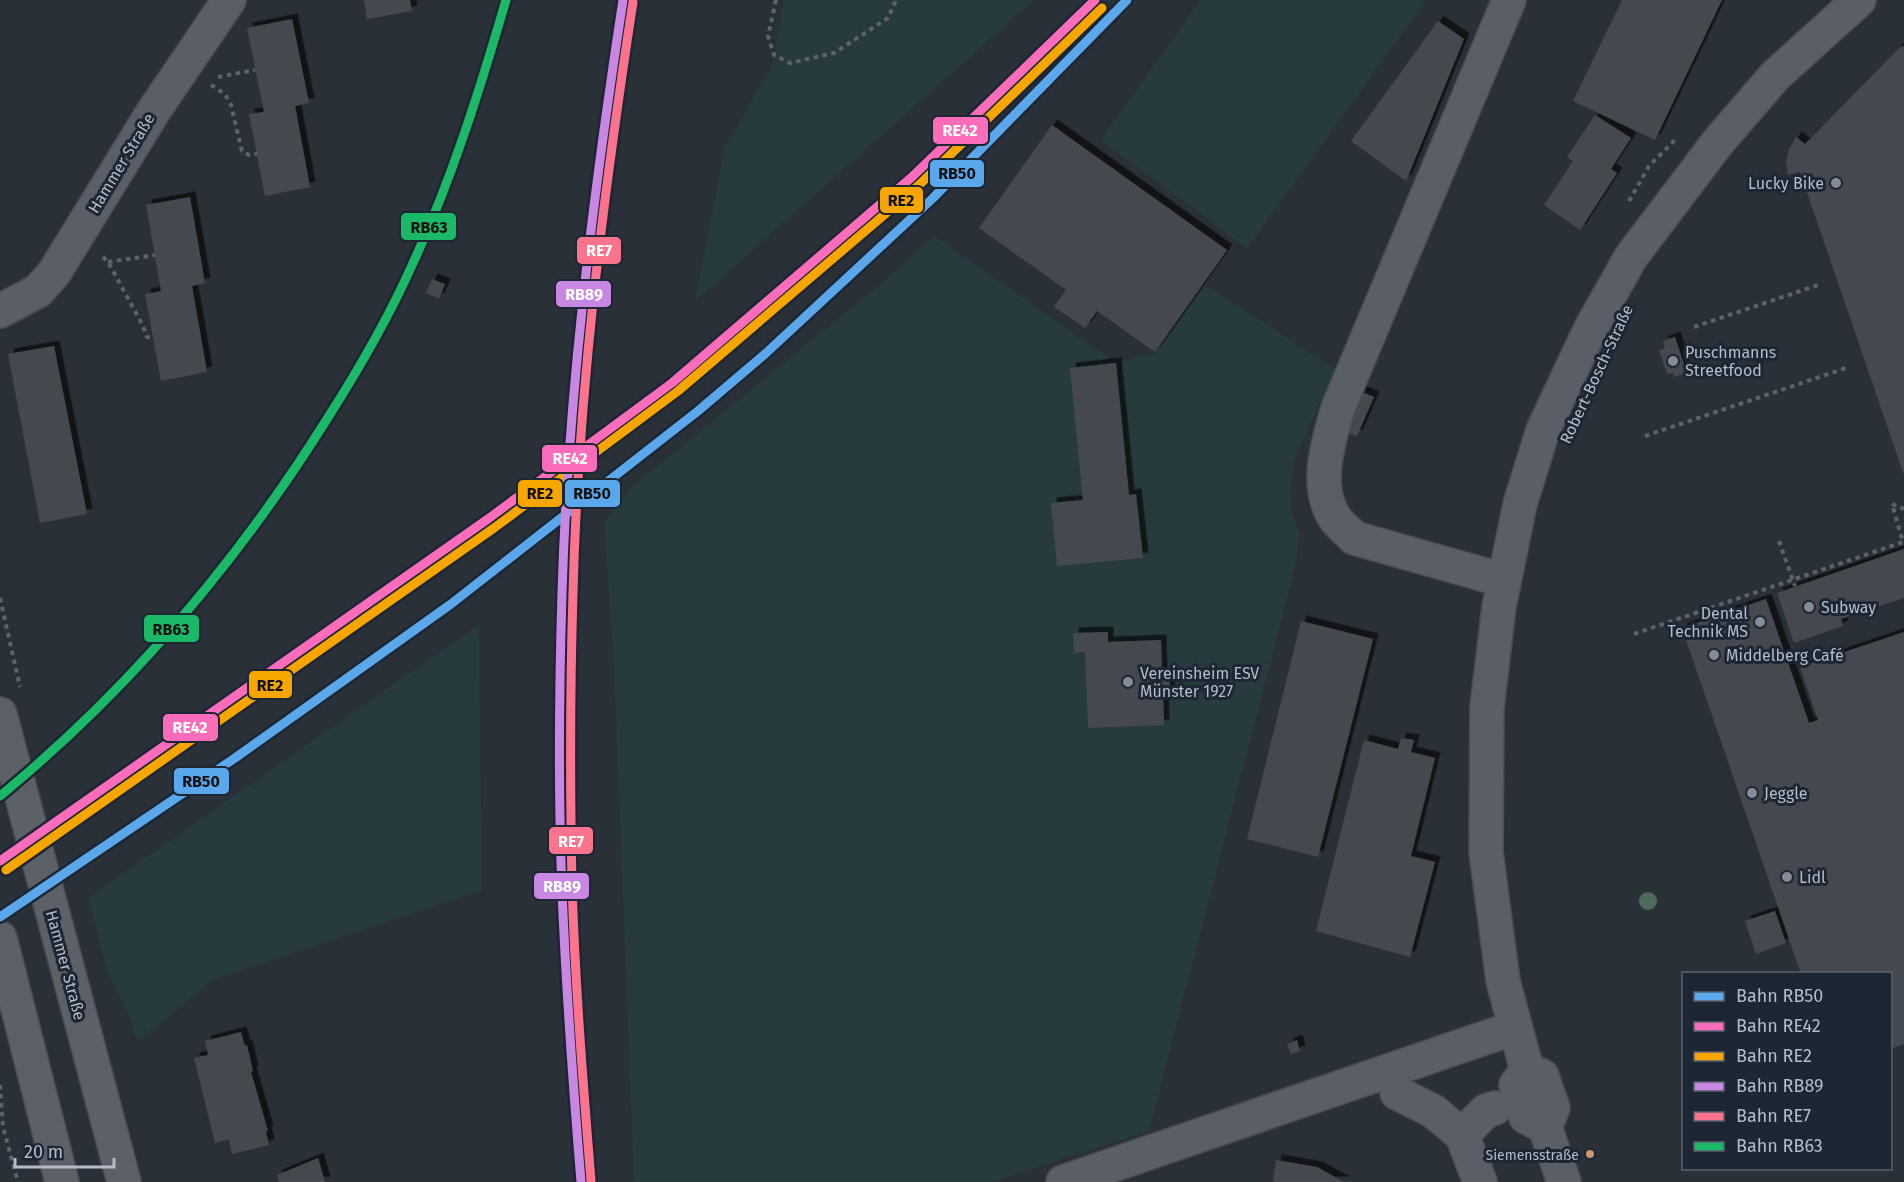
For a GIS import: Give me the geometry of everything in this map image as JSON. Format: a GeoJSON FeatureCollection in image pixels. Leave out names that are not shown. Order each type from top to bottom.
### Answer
{"type":"FeatureCollection","features":[{"type":"Feature","properties":{"kind":"main road","name":"Hammer Straße"},"geometry":{"type":"LineString","coordinates":[[3,725],[124,1182]]}},
{"type":"Feature","properties":{"kind":"main road"},"geometry":{"type":"LineString","coordinates":[[0,938],[62,1182]]}},
{"type":"Feature","properties":{"kind":"street","name":"Hammer Straße"},"geometry":{"type":"LineString","coordinates":[[0,311],[38,291],[54,273],[153,112],[191,75],[229,0]]}},
{"type":"Feature","properties":{"kind":"street"},"geometry":{"type":"LineString","coordinates":[[1503,580],[1354,538],[1336,520],[1327,500],[1325,473],[1328,442],[1338,408],[1509,0]]}},
{"type":"Feature","properties":{"kind":"street","name":"Robert-Bosch-Straße"},"geometry":{"type":"LineString","coordinates":[[1514,1028],[1503,981],[1486,852],[1487,707],[1503,580],[1520,504],[1543,430],[1591,328],[1631,257],[1718,142],[1775,76],[1859,0]]}},
{"type":"Feature","properties":{"kind":"street"},"geometry":{"type":"LineString","coordinates":[[1064,1182],[1514,1028],[1527,1070],[1542,1076],[1553,1108],[1545,1127],[1564,1182]]}},
{"type":"Feature","properties":{"kind":"street"},"geometry":{"type":"LineString","coordinates":[[1397,1093],[1433,1111],[1462,1135],[1480,1182]]}},
{"type":"Feature","properties":{"kind":"street"},"geometry":{"type":"LineString","coordinates":[[1462,1135],[1486,1111],[1495,1108]]}},
{"type":"Feature","properties":{"kind":"path"},"geometry":{"type":"LineString","coordinates":[[776,0],[768,36],[774,56],[790,63],[834,53],[888,18],[896,0]]}},
{"type":"Feature","properties":{"kind":"path"},"geometry":{"type":"LineString","coordinates":[[191,75],[255,70]]}},
{"type":"Feature","properties":{"kind":"path"},"geometry":{"type":"LineString","coordinates":[[191,75],[225,94],[231,105],[242,151],[249,155],[257,154]]}},
{"type":"Feature","properties":{"kind":"path"},"geometry":{"type":"LineString","coordinates":[[79,233],[108,262],[147,337],[153,338]]}},
{"type":"Feature","properties":{"kind":"path"},"geometry":{"type":"LineString","coordinates":[[108,262],[155,255]]}},
{"type":"Feature","properties":{"kind":"path"},"geometry":{"type":"LineString","coordinates":[[1694,327],[1818,285]]}},
{"type":"Feature","properties":{"kind":"path"},"geometry":{"type":"LineString","coordinates":[[1645,436],[1846,368]]}},
{"type":"Feature","properties":{"kind":"path"},"geometry":{"type":"LineString","coordinates":[[1634,634],[1903,542],[1892,504],[1904,508]]}},
{"type":"Feature","properties":{"kind":"path"},"geometry":{"type":"LineString","coordinates":[[1779,541],[1795,586]]}},
{"type":"Feature","properties":{"kind":"path"},"geometry":{"type":"LineString","coordinates":[[0,598],[21,688]]}},
{"type":"Feature","properties":{"kind":"path"},"geometry":{"type":"LineString","coordinates":[[0,1078],[3,1127],[18,1182]]}},
{"type":"Feature","properties":{"kind":"green space"},"geometry":{"type":"Polygon","coordinates":[[[784,0],[1034,0],[695,301],[724,150],[772,65],[784,0]]]}},
{"type":"Feature","properties":{"kind":"green space"},"geometry":{"type":"Polygon","coordinates":[[[1201,0],[1426,0],[1247,248],[1101,140],[1201,0]]]}},
{"type":"Feature","properties":{"kind":"green space"},"geometry":{"type":"Polygon","coordinates":[[[934,236],[1116,363],[1156,352],[1205,285],[1335,369],[1294,460],[1290,503],[1299,534],[1296,564],[1149,1131],[992,1182],[634,1182],[614,668],[604,523],[632,487],[891,276],[934,236]]]}},
{"type":"Feature","properties":{"kind":"green space"},"geometry":{"type":"Polygon","coordinates":[[[479,625],[482,890],[214,979],[137,1042],[129,1015],[108,973],[88,898],[479,625]]]}},
{"type":"Feature","properties":{"kind":"building"},"geometry":{"type":"Polygon","coordinates":[[[364,0],[410,0],[412,11],[367,19],[364,0]]]}},
{"type":"Feature","properties":{"kind":"building"},"geometry":{"type":"Polygon","coordinates":[[[1622,0],[1722,0],[1655,140],[1573,101],[1622,0]]]}},
{"type":"Feature","properties":{"kind":"building"},"geometry":{"type":"Polygon","coordinates":[[[292,19],[309,103],[295,106],[310,187],[265,196],[249,114],[264,112],[247,28],[292,19]]]}},
{"type":"Feature","properties":{"kind":"building"},"geometry":{"type":"Polygon","coordinates":[[[1438,21],[1464,39],[1406,181],[1351,141],[1438,21]]]}},
{"type":"Feature","properties":{"kind":"building"},"geometry":{"type":"Polygon","coordinates":[[[1904,46],[1904,475],[1800,172],[1788,175],[1786,162],[1789,149],[1796,137],[1805,144],[1899,48],[1904,46]]]}},
{"type":"Feature","properties":{"kind":"building"},"geometry":{"type":"Polygon","coordinates":[[[1595,115],[1631,138],[1611,169],[1617,173],[1580,230],[1544,205],[1573,161],[1567,157],[1595,115]]]}},
{"type":"Feature","properties":{"kind":"building"},"geometry":{"type":"Polygon","coordinates":[[[1052,125],[1227,250],[1155,352],[1097,311],[1085,328],[1054,307],[1066,290],[979,228],[1052,125]]]}},
{"type":"Feature","properties":{"kind":"building"},"geometry":{"type":"Polygon","coordinates":[[[190,197],[205,283],[192,286],[207,372],[161,381],[145,294],[161,291],[146,205],[190,197]]]}},
{"type":"Feature","properties":{"kind":"building"},"geometry":{"type":"Polygon","coordinates":[[[432,279],[445,284],[439,299],[426,293],[432,279]]]}},
{"type":"Feature","properties":{"kind":"building","name":"Puschmanns Streetfood"},"geometry":{"type":"Polygon","coordinates":[[[1675,337],[1687,373],[1674,377],[1673,373],[1667,374],[1659,350],[1665,348],[1663,341],[1675,337]]]}},
{"type":"Feature","properties":{"kind":"building"},"geometry":{"type":"Polygon","coordinates":[[[54,346],[87,514],[40,523],[8,354],[54,346]]]}},
{"type":"Feature","properties":{"kind":"building"},"geometry":{"type":"Polygon","coordinates":[[[1116,363],[1129,495],[1136,494],[1143,558],[1057,566],[1051,503],[1083,500],[1070,368],[1116,363]]]}},
{"type":"Feature","properties":{"kind":"building"},"geometry":{"type":"Polygon","coordinates":[[[1360,391],[1374,397],[1357,436],[1343,431],[1360,391]]]}},
{"type":"Feature","properties":{"kind":"building"},"geometry":{"type":"Polygon","coordinates":[[[1904,549],[1904,598],[1841,619],[1843,626],[1794,643],[1777,593],[1904,549]]]}},
{"type":"Feature","properties":{"kind":"building"},"geometry":{"type":"Polygon","coordinates":[[[1766,599],[1809,723],[1818,720],[1800,667],[1904,632],[1904,1044],[1892,1048],[1892,972],[1800,972],[1682,628],[1766,599]]]}},
{"type":"Feature","properties":{"kind":"building"},"geometry":{"type":"Polygon","coordinates":[[[1301,621],[1373,639],[1318,857],[1247,839],[1301,621]]]}},
{"type":"Feature","properties":{"kind":"building","name":"Vereinsheim ESV Münster 1927"},"geometry":{"type":"Polygon","coordinates":[[[1108,632],[1108,642],[1161,640],[1162,674],[1169,674],[1170,691],[1163,691],[1164,725],[1088,728],[1085,652],[1074,653],[1073,633],[1108,632]]]}},
{"type":"Feature","properties":{"kind":"building"},"geometry":{"type":"Polygon","coordinates":[[[1401,738],[1414,740],[1411,752],[1435,758],[1411,856],[1435,862],[1410,957],[1316,931],[1364,740],[1398,749],[1401,738]]]}},
{"type":"Feature","properties":{"kind":"building"},"geometry":{"type":"Polygon","coordinates":[[[1775,911],[1786,943],[1756,954],[1745,921],[1775,911]]]}},
{"type":"Feature","properties":{"kind":"building"},"geometry":{"type":"Polygon","coordinates":[[[241,1032],[245,1046],[247,1045],[253,1071],[251,1072],[268,1131],[266,1131],[269,1145],[232,1154],[229,1139],[215,1143],[194,1058],[208,1055],[205,1041],[241,1032]]]}},
{"type":"Feature","properties":{"kind":"building"},"geometry":{"type":"Polygon","coordinates":[[[1297,1040],[1300,1051],[1291,1054],[1287,1044],[1297,1040]]]}},
{"type":"Feature","properties":{"kind":"building"},"geometry":{"type":"Polygon","coordinates":[[[318,1158],[325,1182],[279,1182],[277,1175],[318,1158]]]}},
{"type":"Feature","properties":{"kind":"building"},"geometry":{"type":"Polygon","coordinates":[[[1276,1160],[1317,1167],[1344,1182],[1273,1182],[1276,1160]]]}},
{"type":"Feature","properties":{"kind":"rail line","name":"RB63"},"geometry":{"type":"LineString","coordinates":[[0,796],[93,712],[137,668],[178,621],[256,523],[293,472],[327,419],[384,323],[427,231],[464,133],[506,0]]}},
{"type":"Feature","properties":{"kind":"rail line","name":"RB89"},"geometry":{"type":"LineString","coordinates":[[581,1182],[568,1000],[561,854],[559,742],[562,593],[576,370],[592,221],[623,0]]}},
{"type":"Feature","properties":{"kind":"rail line","name":"RE42"},"geometry":{"type":"LineString","coordinates":[[0,861],[488,519],[672,383],[912,177],[1095,0]]}},
{"type":"Feature","properties":{"kind":"rail line","name":"RB50"},"geometry":{"type":"LineString","coordinates":[[0,917],[235,758],[451,604],[698,411],[765,354],[932,199],[1127,0]]}},
{"type":"Feature","properties":{"kind":"rail line","name":"RE7"},"geometry":{"type":"LineString","coordinates":[[591,1181],[577,995],[572,884],[573,593],[586,370],[602,223],[633,2]]}},
{"type":"Feature","properties":{"kind":"rail line","name":"RE2"},"geometry":{"type":"LineString","coordinates":[[6,870],[494,528],[678,391],[919,185],[1102,8]]}},
{"type":"Feature","properties":{"kind":"place","name":"Lucky Bike"},"geometry":{"type":"Point","coordinates":[1836,183]}},
{"type":"Feature","properties":{"kind":"place","name":"Puschmanns Streetfood"},"geometry":{"type":"Point","coordinates":[1673,361]}},
{"type":"Feature","properties":{"kind":"place","name":"Subway"},"geometry":{"type":"Point","coordinates":[1809,607]}},
{"type":"Feature","properties":{"kind":"place","name":"Dental Technik MS"},"geometry":{"type":"Point","coordinates":[1760,622]}},
{"type":"Feature","properties":{"kind":"place","name":"Middelberg Café"},"geometry":{"type":"Point","coordinates":[1714,655]}},
{"type":"Feature","properties":{"kind":"place","name":"Vereinsheim ESV Münster 1927"},"geometry":{"type":"Point","coordinates":[1128,682]}},
{"type":"Feature","properties":{"kind":"place","name":"Jeggle"},"geometry":{"type":"Point","coordinates":[1752,793]}},
{"type":"Feature","properties":{"kind":"place","name":"Lidl"},"geometry":{"type":"Point","coordinates":[1787,877]}},
{"type":"Feature","properties":{"kind":"place","name":"Siemensstraße"},"geometry":{"type":"Point","coordinates":[1590,1154]}}]}
